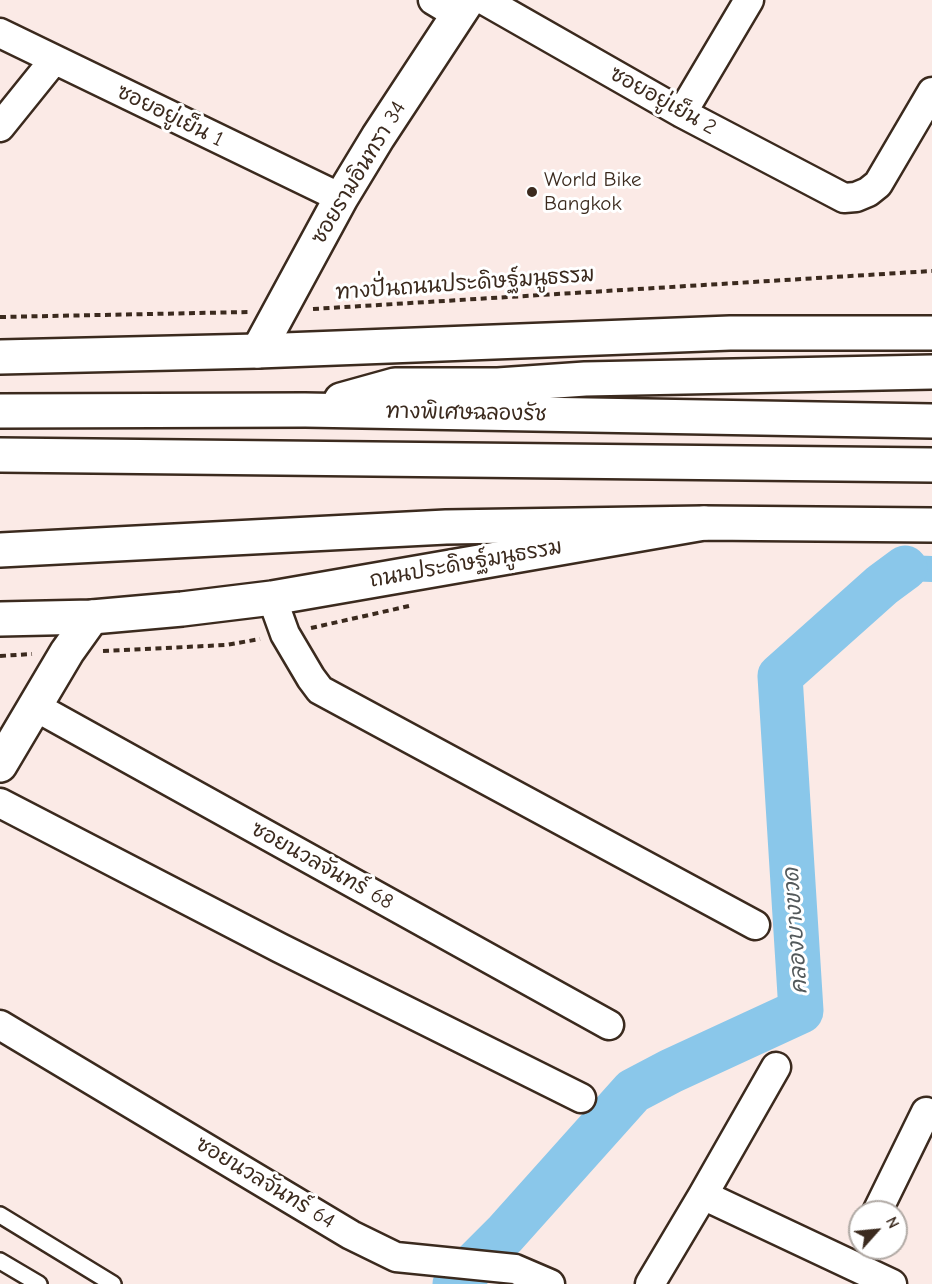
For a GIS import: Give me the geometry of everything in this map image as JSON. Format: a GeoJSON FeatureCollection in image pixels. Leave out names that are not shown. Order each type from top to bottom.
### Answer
{"type":"FeatureCollection","features":[{"type":"Feature","properties":{"kind":"main road","name":"ซอยรามอินทรา 34"},"geometry":{"type":"LineString","coordinates":[[258,351],[341,198],[461,4]]}},
{"type":"Feature","properties":{"kind":"main road"},"geometry":{"type":"LineString","coordinates":[[0,357],[258,351],[730,333],[932,333]]}},
{"type":"Feature","properties":{"kind":"main road"},"geometry":{"type":"LineString","coordinates":[[305,410],[395,385],[498,385],[585,379],[932,372]]}},
{"type":"Feature","properties":{"kind":"main road","name":"ทางพิเศษฉลองรัช"},"geometry":{"type":"LineString","coordinates":[[0,411],[305,410],[932,421]]}},
{"type":"Feature","properties":{"kind":"main road"},"geometry":{"type":"LineString","coordinates":[[0,455],[932,465]]}},
{"type":"Feature","properties":{"kind":"main road"},"geometry":{"type":"LineString","coordinates":[[0,550],[446,527],[704,523]]}},
{"type":"Feature","properties":{"kind":"main road","name":"ถนนประดิษฐ์มนูธรรม"},"geometry":{"type":"LineString","coordinates":[[0,619],[92,617],[272,598],[704,523],[932,525]]}},
{"type":"Feature","properties":{"kind":"main road"},"geometry":{"type":"LineString","coordinates":[[0,765],[67,652],[92,617]]}},
{"type":"Feature","properties":{"kind":"street"},"geometry":{"type":"LineString","coordinates":[[682,113],[749,0]]}},
{"type":"Feature","properties":{"kind":"street","name":"ซอยอยู่เย็น 2"},"geometry":{"type":"LineString","coordinates":[[461,4],[682,113],[844,198],[856,197],[868,192],[878,184],[932,92]]}},
{"type":"Feature","properties":{"kind":"street","name":"ซอยอยู่เย็น 1"},"geometry":{"type":"LineString","coordinates":[[0,33],[341,198]]}},
{"type":"Feature","properties":{"kind":"street"},"geometry":{"type":"LineString","coordinates":[[0,127],[54,60]]}},
{"type":"Feature","properties":{"kind":"street"},"geometry":{"type":"LineString","coordinates":[[272,598],[285,634],[320,690],[755,926]]}},
{"type":"Feature","properties":{"kind":"street","name":"ซอยนวลจันทร์ 68"},"geometry":{"type":"LineString","coordinates":[[36,707],[609,1025]]}},
{"type":"Feature","properties":{"kind":"street"},"geometry":{"type":"LineString","coordinates":[[0,802],[280,948],[581,1098]]}},
{"type":"Feature","properties":{"kind":"street","name":"ซอยนวลจันทร์ 64"},"geometry":{"type":"LineString","coordinates":[[0,1025],[351,1235],[396,1257],[515,1269],[550,1284]]}},
{"type":"Feature","properties":{"kind":"street"},"geometry":{"type":"LineString","coordinates":[[650,1284],[776,1066]]}},
{"type":"Feature","properties":{"kind":"street"},"geometry":{"type":"LineString","coordinates":[[883,1200],[926,1112]]}},
{"type":"Feature","properties":{"kind":"street"},"geometry":{"type":"LineString","coordinates":[[703,1195],[892,1284]]}},
{"type":"Feature","properties":{"kind":"lane"},"geometry":{"type":"LineString","coordinates":[[0,1215],[113,1284]]}},
{"type":"Feature","properties":{"kind":"lane"},"geometry":{"type":"LineString","coordinates":[[0,1261],[39,1284]]}},
{"type":"Feature","properties":{"kind":"path","name":"ทางปั่นถนนประดิษฐ์มนูธรรม"},"geometry":{"type":"LineString","coordinates":[[0,317],[280,311],[932,270]]}},
{"type":"Feature","properties":{"kind":"path"},"geometry":{"type":"LineString","coordinates":[[0,656],[226,645],[419,604]]}},
{"type":"Feature","properties":{"kind":"waterway"},"geometry":{"type":"LineString","coordinates":[[905,568],[932,569]]}},
{"type":"Feature","properties":{"kind":"waterway","name":"คลองบางขวด"},"geometry":{"type":"LineString","coordinates":[[455,1284],[505,1234],[633,1091],[801,1011],[780,676],[882,585],[905,568]]}},
{"type":"Feature","properties":{"kind":"place","name":"World Bike Bangkok"},"geometry":{"type":"Point","coordinates":[532,192]}}]}
